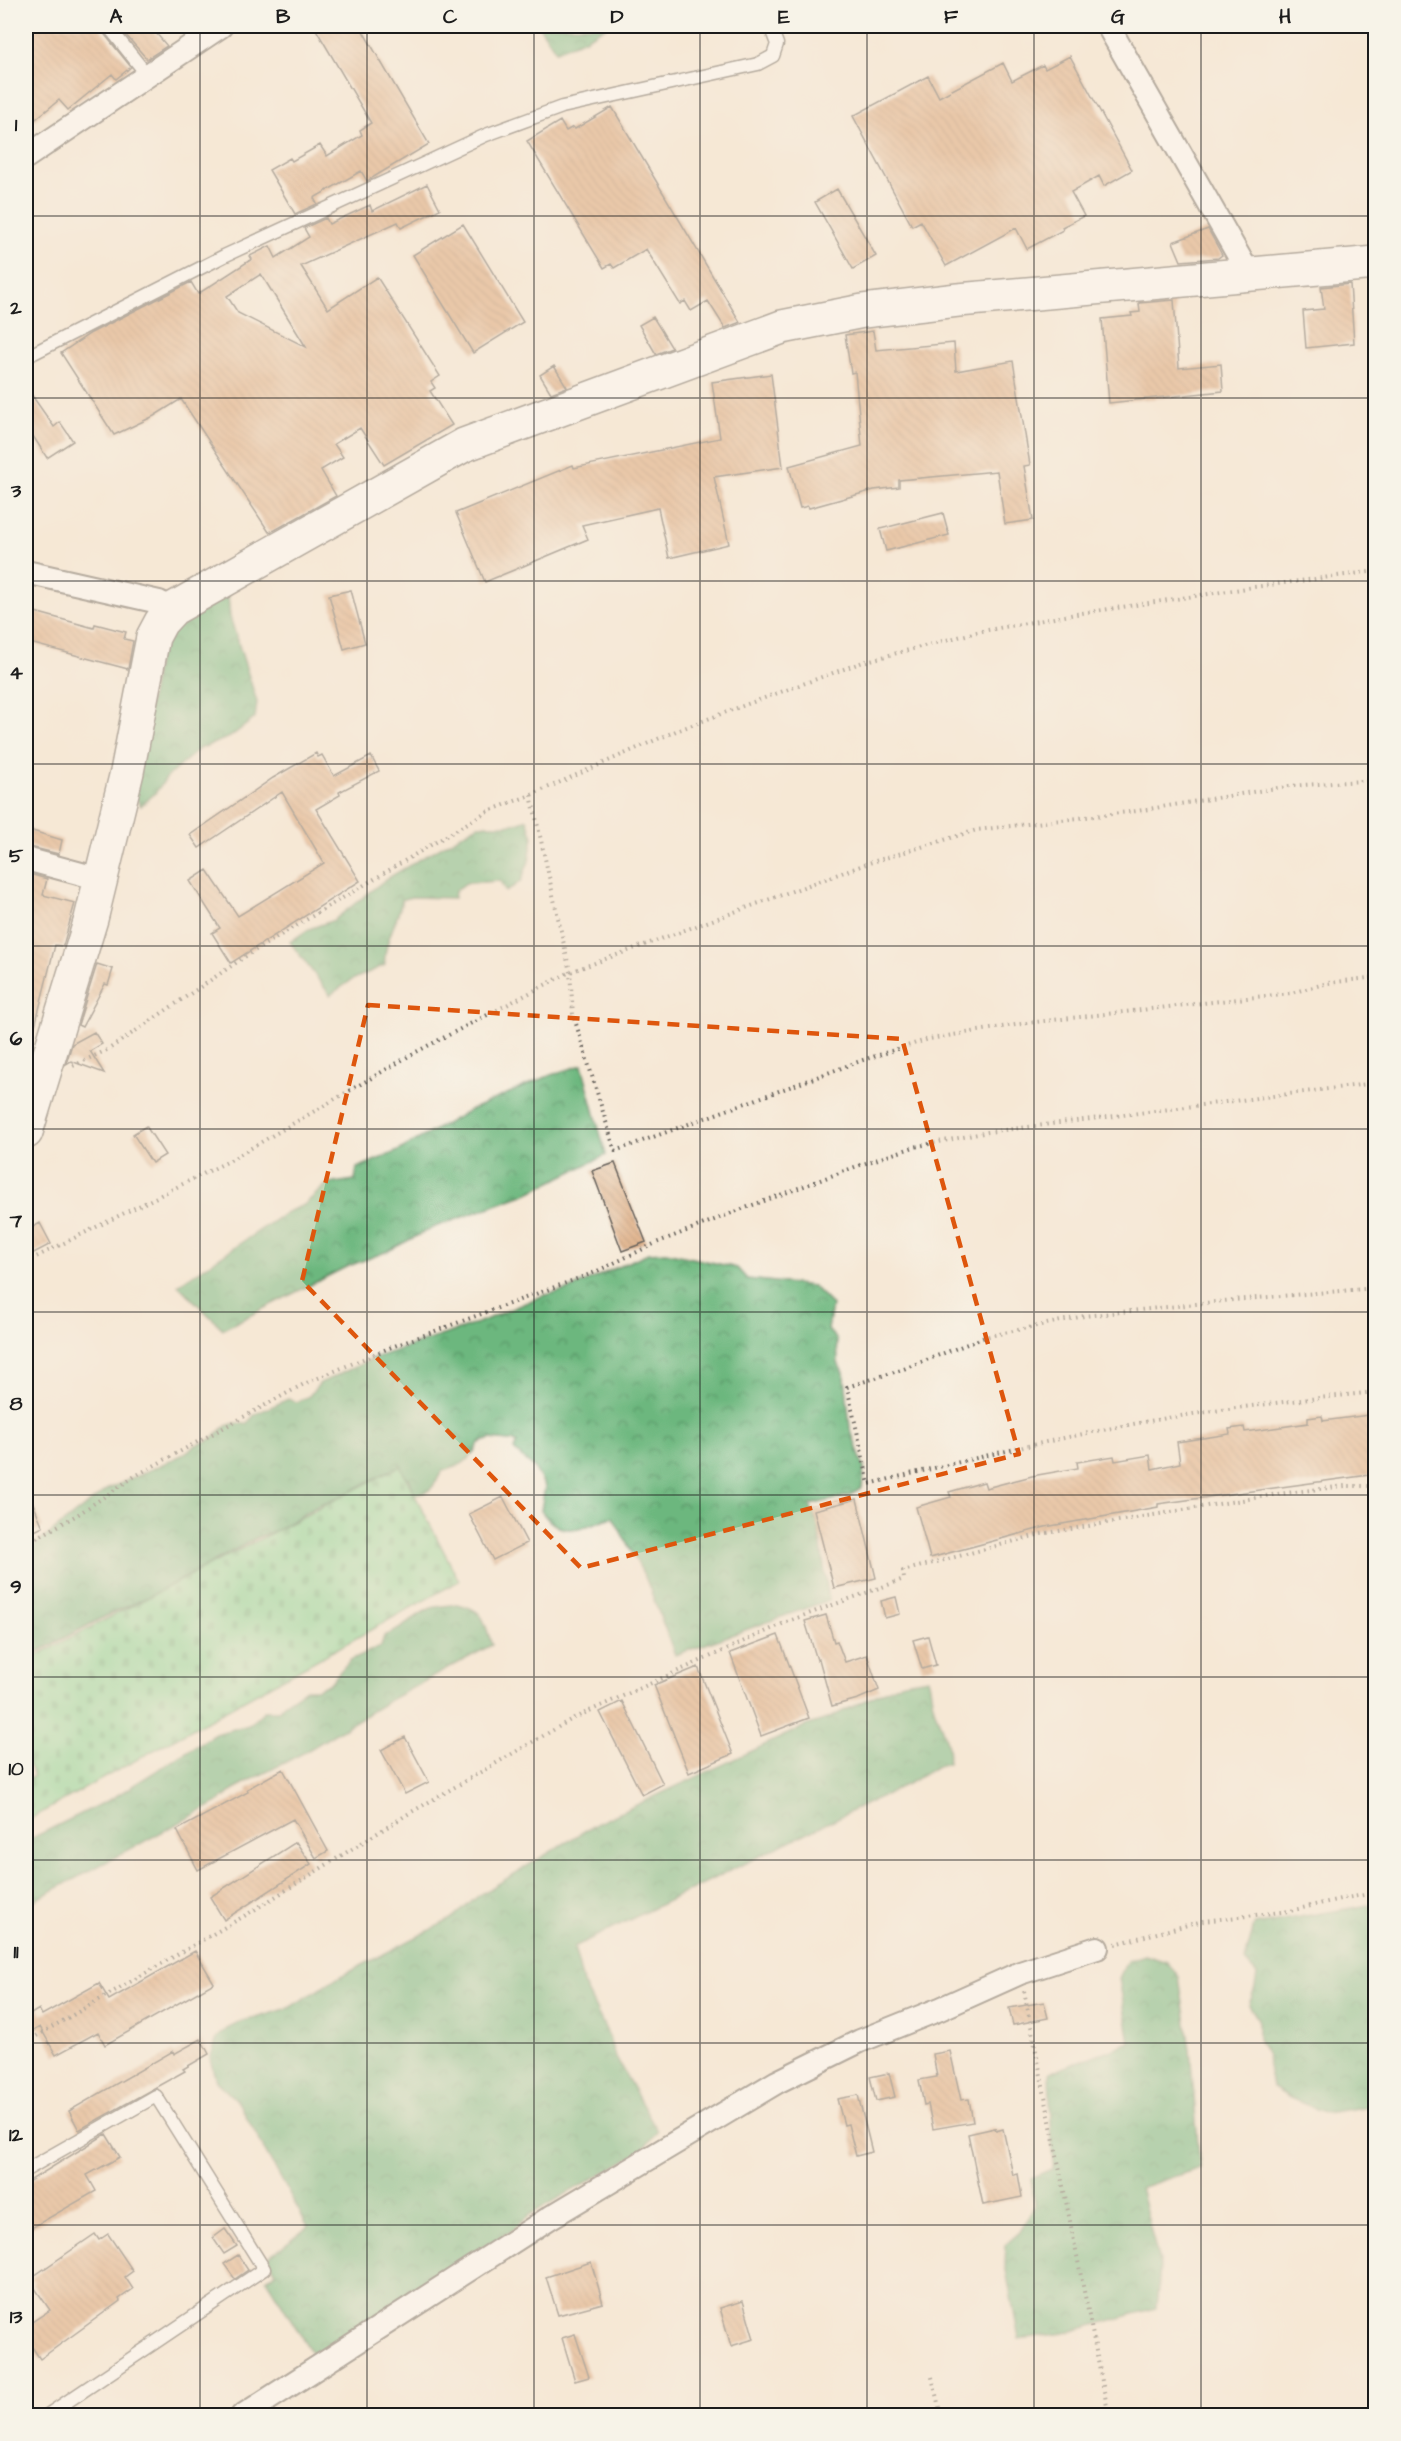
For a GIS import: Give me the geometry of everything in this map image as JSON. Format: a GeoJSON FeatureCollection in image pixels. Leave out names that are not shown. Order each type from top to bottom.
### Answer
{"type":"FeatureCollection","features":[{"type":"Feature","properties":{"kind":"street"},"geometry":{"type":"LineString","coordinates":[[26,157],[220,26]]}},
{"type":"Feature","properties":{"kind":"street"},"geometry":{"type":"LineString","coordinates":[[1108,26],[1249,274]]}},
{"type":"Feature","properties":{"kind":"street"},"geometry":{"type":"LineString","coordinates":[[26,1132],[69,996],[100,879],[127,772],[153,637],[161,622],[173,609],[464,445],[782,327],[863,310],[1376,263]]}},
{"type":"Feature","properties":{"kind":"street"},"geometry":{"type":"LineString","coordinates":[[26,572],[159,602],[173,609]]}},
{"type":"Feature","properties":{"kind":"street"},"geometry":{"type":"LineString","coordinates":[[26,859],[100,879]]}},
{"type":"Feature","properties":{"kind":"street"},"geometry":{"type":"LineString","coordinates":[[242,2415],[560,2211],[768,2087],[860,2041],[940,2009],[1020,1973],[1097,1948]]}},
{"type":"Feature","properties":{"kind":"lane"},"geometry":{"type":"LineString","coordinates":[[108,26],[148,76]]}},
{"type":"Feature","properties":{"kind":"lane"},"geometry":{"type":"LineString","coordinates":[[26,357],[224,256],[486,135],[562,107],[758,64],[773,56],[777,44],[770,26]]}},
{"type":"Feature","properties":{"kind":"lane"},"geometry":{"type":"LineString","coordinates":[[26,2170],[156,2096],[264,2269],[46,2415]]}},
{"type":"Feature","properties":{"kind":"path"},"geometry":{"type":"LineString","coordinates":[[42,1080],[109,1049],[249,954],[486,812],[531,795],[676,731],[832,673],[914,647],[1076,614],[1376,571]]}},
{"type":"Feature","properties":{"kind":"path"},"geometry":{"type":"LineString","coordinates":[[26,1262],[227,1162],[416,1052],[570,972],[869,863],[977,830],[1137,811],[1289,786],[1376,780]]}},
{"type":"Feature","properties":{"kind":"path"},"geometry":{"type":"LineString","coordinates":[[531,795],[570,972],[573,1014],[615,1152],[863,1060],[929,1039],[1027,1023],[1291,993],[1328,983],[1376,977]]}},
{"type":"Feature","properties":{"kind":"path"},"geometry":{"type":"LineString","coordinates":[[26,1544],[77,1515],[135,1476],[304,1384],[389,1348],[593,1273],[656,1243],[863,1164],[914,1147],[988,1132],[1376,1083]]}},
{"type":"Feature","properties":{"kind":"path"},"geometry":{"type":"LineString","coordinates":[[1376,1287],[1084,1317],[985,1337],[901,1370],[847,1387],[869,1484],[1039,1444],[1165,1419],[1257,1404],[1376,1392]]}},
{"type":"Feature","properties":{"kind":"path"},"geometry":{"type":"LineString","coordinates":[[26,2042],[246,1915],[408,1814],[573,1718],[789,1621],[904,1579],[903,1571],[988,1547],[1086,1526],[1278,1494],[1345,1486],[1376,1485]]}},
{"type":"Feature","properties":{"kind":"path"},"geometry":{"type":"LineString","coordinates":[[1097,1948],[1203,1921],[1290,1911],[1376,1893]]}},
{"type":"Feature","properties":{"kind":"path"},"geometry":{"type":"LineString","coordinates":[[1020,1973],[1109,2415]]}},
{"type":"Feature","properties":{"kind":"path"},"geometry":{"type":"LineString","coordinates":[[932,2377],[942,2415]]}},
{"type":"Feature","properties":{"kind":"highlighted area"},"geometry":{"type":"Polygon","coordinates":[[[368,1005],[902,1039],[1019,1454],[581,1568],[302,1281],[368,1005]]]}},
{"type":"Feature","properties":{"kind":"green space"},"geometry":{"type":"Polygon","coordinates":[[[539,26],[607,26],[585,39],[556,51],[539,26]]]}},
{"type":"Feature","properties":{"kind":"green space"},"geometry":{"type":"Polygon","coordinates":[[[228,595],[230,617],[257,702],[255,718],[230,737],[199,749],[167,777],[156,792],[141,806],[133,794],[162,635],[228,595]]]}},
{"type":"Feature","properties":{"kind":"green space"},"geometry":{"type":"Polygon","coordinates":[[[527,819],[533,837],[529,861],[521,881],[506,892],[500,881],[466,883],[455,891],[454,898],[411,897],[402,900],[388,942],[385,965],[352,980],[330,995],[290,942],[309,929],[334,920],[386,879],[478,825],[508,825],[527,819]]]}},
{"type":"Feature","properties":{"kind":"green space"},"geometry":{"type":"Polygon","coordinates":[[[582,1065],[606,1155],[526,1194],[432,1228],[388,1251],[346,1267],[223,1329],[178,1285],[287,1212],[304,1205],[327,1184],[355,1180],[357,1168],[398,1151],[470,1110],[551,1075],[582,1065]]]}},
{"type":"Feature","properties":{"kind":"green space"},"geometry":{"type":"Polygon","coordinates":[[[666,1252],[737,1268],[747,1279],[813,1286],[832,1305],[828,1330],[837,1340],[838,1363],[845,1377],[850,1428],[864,1468],[862,1488],[849,1496],[810,1505],[818,1525],[829,1600],[675,1655],[646,1579],[613,1517],[574,1529],[557,1526],[541,1510],[545,1486],[535,1469],[514,1450],[517,1442],[490,1439],[479,1443],[465,1462],[442,1471],[431,1488],[424,1493],[414,1494],[410,1480],[397,1469],[389,1471],[314,1508],[277,1530],[258,1537],[157,1593],[104,1617],[26,1658],[26,1552],[106,1490],[182,1455],[196,1445],[210,1440],[226,1426],[235,1423],[247,1424],[255,1414],[288,1399],[297,1402],[309,1396],[320,1383],[374,1358],[473,1325],[542,1296],[570,1289],[648,1253],[666,1252]]]}},
{"type":"Feature","properties":{"kind":"green space"},"geometry":{"type":"Polygon","coordinates":[[[400,1466],[459,1581],[26,1821],[26,1781],[34,1776],[26,1760],[26,1661],[400,1466]]]}},
{"type":"Feature","properties":{"kind":"green space"},"geometry":{"type":"Polygon","coordinates":[[[458,1604],[479,1614],[485,1623],[492,1645],[390,1700],[305,1752],[234,1789],[220,1801],[26,1905],[26,1841],[113,1798],[215,1734],[249,1725],[264,1711],[278,1711],[306,1689],[317,1689],[329,1684],[350,1660],[381,1646],[384,1636],[397,1631],[429,1609],[458,1604]]]}},
{"type":"Feature","properties":{"kind":"green space"},"geometry":{"type":"Polygon","coordinates":[[[928,1678],[934,1707],[947,1741],[948,1763],[937,1766],[911,1782],[574,1947],[583,1983],[606,2030],[615,2056],[657,2131],[642,2151],[529,2215],[512,2231],[461,2259],[355,2334],[313,2355],[266,2279],[276,2273],[268,2257],[308,2227],[238,2102],[216,2081],[210,2059],[217,2038],[227,2029],[241,2022],[289,2008],[334,1980],[453,1918],[478,1896],[596,1824],[903,1682],[928,1678]]]}},
{"type":"Feature","properties":{"kind":"green space"},"geometry":{"type":"Polygon","coordinates":[[[1375,1904],[1375,2105],[1326,2113],[1290,2098],[1272,2087],[1267,2056],[1258,2039],[1258,2019],[1249,2005],[1257,1974],[1245,1961],[1254,1925],[1375,1904]]]}},
{"type":"Feature","properties":{"kind":"green space"},"geometry":{"type":"Polygon","coordinates":[[[1145,1955],[1167,1962],[1179,1977],[1190,2049],[1200,2168],[1140,2188],[1160,2266],[1156,2308],[1065,2333],[1019,2339],[1005,2265],[1006,2244],[1020,2232],[1035,2205],[1031,2178],[1053,2169],[1049,2073],[1130,2042],[1119,1978],[1127,1961],[1145,1955]]]}},
{"type":"Feature","properties":{"kind":"building"},"geometry":{"type":"Polygon","coordinates":[[[26,26],[100,26],[131,67],[116,79],[112,74],[68,110],[59,100],[26,127],[26,26]]]}},
{"type":"Feature","properties":{"kind":"building"},"geometry":{"type":"Polygon","coordinates":[[[118,26],[150,26],[167,46],[147,59],[118,26]]]}},
{"type":"Feature","properties":{"kind":"building"},"geometry":{"type":"Polygon","coordinates":[[[314,26],[360,26],[429,144],[367,181],[361,171],[314,198],[317,204],[295,214],[269,170],[290,158],[292,161],[320,145],[327,156],[362,135],[360,130],[371,123],[314,26]]]}},
{"type":"Feature","properties":{"kind":"building"},"geometry":{"type":"Polygon","coordinates":[[[1070,56],[1132,170],[1104,186],[1099,176],[1071,192],[1084,216],[1027,249],[1016,228],[946,266],[921,221],[912,226],[853,116],[928,76],[939,97],[1003,63],[1012,81],[1043,65],[1045,69],[1070,56]]]}},
{"type":"Feature","properties":{"kind":"building"},"geometry":{"type":"Polygon","coordinates":[[[612,107],[740,322],[725,328],[708,301],[691,311],[685,301],[680,304],[646,249],[614,268],[611,264],[604,268],[527,141],[560,121],[566,131],[573,127],[575,129],[612,107]]]}},
{"type":"Feature","properties":{"kind":"building"},"geometry":{"type":"Polygon","coordinates":[[[427,184],[440,209],[401,228],[398,222],[301,266],[328,309],[377,277],[440,376],[431,382],[435,388],[430,391],[452,425],[384,465],[360,428],[334,444],[343,457],[321,470],[336,496],[275,530],[269,532],[181,399],[154,416],[114,435],[61,353],[91,333],[191,282],[198,294],[252,259],[250,256],[270,246],[276,258],[309,237],[304,228],[326,218],[329,224],[370,205],[372,211],[427,184]],[[261,274],[227,296],[238,313],[306,347],[261,274]]]}},
{"type":"Feature","properties":{"kind":"building"},"geometry":{"type":"Polygon","coordinates":[[[837,189],[876,256],[853,269],[815,202],[837,189]]]}},
{"type":"Feature","properties":{"kind":"building"},"geometry":{"type":"Polygon","coordinates":[[[463,224],[523,322],[473,353],[413,255],[463,224]]]}},
{"type":"Feature","properties":{"kind":"building"},"geometry":{"type":"Polygon","coordinates":[[[1208,229],[1222,255],[1218,258],[1181,261],[1173,242],[1208,229]]]}},
{"type":"Feature","properties":{"kind":"building"},"geometry":{"type":"Polygon","coordinates":[[[1350,284],[1354,343],[1306,348],[1303,311],[1324,309],[1321,287],[1350,284]]]}},
{"type":"Feature","properties":{"kind":"building"},"geometry":{"type":"Polygon","coordinates":[[[1174,300],[1179,368],[1221,364],[1223,391],[1109,403],[1102,319],[1132,316],[1131,313],[1140,312],[1139,303],[1174,300]]]}},
{"type":"Feature","properties":{"kind":"building"},"geometry":{"type":"Polygon","coordinates":[[[653,317],[672,348],[656,354],[639,325],[653,317]]]}},
{"type":"Feature","properties":{"kind":"building"},"geometry":{"type":"Polygon","coordinates":[[[873,331],[876,350],[954,343],[956,371],[1013,361],[1030,465],[1024,466],[1033,520],[1005,524],[997,471],[899,480],[899,487],[874,490],[809,508],[808,506],[800,508],[789,466],[862,446],[855,372],[851,373],[845,335],[873,331]]]}},
{"type":"Feature","properties":{"kind":"building"},"geometry":{"type":"Polygon","coordinates":[[[554,366],[567,387],[551,393],[540,375],[554,366]]]}},
{"type":"Feature","properties":{"kind":"building"},"geometry":{"type":"Polygon","coordinates":[[[771,374],[783,467],[714,477],[729,544],[669,558],[658,508],[582,525],[588,539],[485,582],[456,513],[573,465],[574,468],[720,438],[712,382],[771,374]]]}},
{"type":"Feature","properties":{"kind":"building"},"geometry":{"type":"Polygon","coordinates":[[[26,387],[54,427],[60,422],[73,441],[47,458],[26,425],[26,387]]]}},
{"type":"Feature","properties":{"kind":"building"},"geometry":{"type":"Polygon","coordinates":[[[943,513],[949,535],[886,551],[880,529],[943,513]]]}},
{"type":"Feature","properties":{"kind":"building"},"geometry":{"type":"Polygon","coordinates":[[[351,590],[365,643],[344,649],[329,595],[351,590]]]}},
{"type":"Feature","properties":{"kind":"building"},"geometry":{"type":"Polygon","coordinates":[[[35,612],[94,628],[95,624],[126,632],[124,639],[133,641],[128,669],[26,642],[26,614],[34,617],[35,612]]]}},
{"type":"Feature","properties":{"kind":"building"},"geometry":{"type":"Polygon","coordinates":[[[316,753],[318,757],[322,755],[334,776],[371,756],[379,771],[339,792],[340,795],[316,809],[360,881],[231,963],[212,933],[220,928],[190,881],[207,870],[238,916],[324,863],[282,792],[199,848],[190,835],[273,778],[316,753]]]}},
{"type":"Feature","properties":{"kind":"building"},"geometry":{"type":"Polygon","coordinates":[[[26,829],[62,840],[59,854],[26,846],[26,829]]]}},
{"type":"Feature","properties":{"kind":"building"},"geometry":{"type":"Polygon","coordinates":[[[26,873],[47,879],[43,895],[75,903],[63,946],[55,945],[31,1042],[26,1041],[26,873]]]}},
{"type":"Feature","properties":{"kind":"building"},"geometry":{"type":"Polygon","coordinates":[[[97,964],[113,969],[108,985],[105,984],[82,1027],[78,1025],[97,964]]]}},
{"type":"Feature","properties":{"kind":"building"},"geometry":{"type":"Polygon","coordinates":[[[94,1032],[102,1044],[90,1051],[104,1073],[71,1061],[66,1064],[72,1044],[94,1032]]]}},
{"type":"Feature","properties":{"kind":"building"},"geometry":{"type":"Polygon","coordinates":[[[146,1126],[165,1155],[152,1163],[133,1134],[146,1126]]]}},
{"type":"Feature","properties":{"kind":"building"},"geometry":{"type":"Polygon","coordinates":[[[615,1163],[646,1242],[622,1251],[592,1171],[615,1163]]]}},
{"type":"Feature","properties":{"kind":"building"},"geometry":{"type":"Polygon","coordinates":[[[40,1223],[51,1244],[26,1257],[26,1231],[40,1223]]]}},
{"type":"Feature","properties":{"kind":"building"},"geometry":{"type":"Polygon","coordinates":[[[1376,1414],[1376,1474],[1158,1504],[1158,1507],[1045,1527],[930,1558],[916,1507],[951,1497],[949,1492],[984,1482],[986,1488],[1032,1476],[1078,1468],[1077,1462],[1114,1456],[1115,1461],[1150,1455],[1152,1469],[1180,1463],[1177,1442],[1230,1434],[1229,1429],[1244,1427],[1245,1432],[1308,1423],[1308,1418],[1322,1416],[1323,1421],[1376,1414]]]}},
{"type":"Feature","properties":{"kind":"building"},"geometry":{"type":"Polygon","coordinates":[[[26,1487],[43,1527],[26,1535],[26,1487]]]}},
{"type":"Feature","properties":{"kind":"building"},"geometry":{"type":"Polygon","coordinates":[[[503,1497],[527,1543],[493,1560],[469,1514],[503,1497]]]}},
{"type":"Feature","properties":{"kind":"building"},"geometry":{"type":"Polygon","coordinates":[[[857,1499],[876,1578],[834,1588],[814,1510],[857,1499]]]}},
{"type":"Feature","properties":{"kind":"building"},"geometry":{"type":"Polygon","coordinates":[[[896,1597],[900,1614],[885,1618],[881,1601],[896,1597]]]}},
{"type":"Feature","properties":{"kind":"building"},"geometry":{"type":"Polygon","coordinates":[[[826,1615],[834,1642],[837,1641],[845,1662],[867,1655],[879,1690],[832,1706],[819,1659],[817,1660],[805,1621],[826,1615]]]}},
{"type":"Feature","properties":{"kind":"building"},"geometry":{"type":"Polygon","coordinates":[[[778,1635],[809,1718],[761,1736],[730,1653],[778,1635]]]}},
{"type":"Feature","properties":{"kind":"building"},"geometry":{"type":"Polygon","coordinates":[[[928,1636],[936,1665],[922,1669],[913,1640],[928,1636]]]}},
{"type":"Feature","properties":{"kind":"building"},"geometry":{"type":"Polygon","coordinates":[[[698,1667],[733,1754],[689,1773],[654,1685],[698,1667]]]}},
{"type":"Feature","properties":{"kind":"building"},"geometry":{"type":"Polygon","coordinates":[[[622,1701],[663,1784],[642,1795],[600,1712],[622,1701]]]}},
{"type":"Feature","properties":{"kind":"building"},"geometry":{"type":"Polygon","coordinates":[[[405,1737],[429,1782],[405,1794],[381,1750],[405,1737]]]}},
{"type":"Feature","properties":{"kind":"building"},"geometry":{"type":"Polygon","coordinates":[[[283,1769],[328,1851],[316,1858],[293,1819],[198,1870],[177,1830],[248,1792],[247,1789],[283,1769]]]}},
{"type":"Feature","properties":{"kind":"building"},"geometry":{"type":"Polygon","coordinates":[[[296,1842],[311,1864],[224,1920],[210,1897],[296,1842]]]}},
{"type":"Feature","properties":{"kind":"building"},"geometry":{"type":"Polygon","coordinates":[[[195,1951],[214,1983],[105,2045],[98,2032],[56,2055],[40,2027],[26,2035],[26,2017],[39,2009],[42,2015],[99,1983],[109,2000],[195,1951]]]}},
{"type":"Feature","properties":{"kind":"building"},"geometry":{"type":"Polygon","coordinates":[[[1044,2002],[1048,2018],[1013,2025],[1009,2008],[1044,2002]]]}},
{"type":"Feature","properties":{"kind":"building"},"geometry":{"type":"Polygon","coordinates":[[[201,2039],[209,2054],[183,2069],[185,2071],[79,2130],[69,2111],[173,2051],[174,2054],[201,2039]]]}},
{"type":"Feature","properties":{"kind":"building"},"geometry":{"type":"Polygon","coordinates":[[[950,2051],[961,2100],[969,2099],[973,2122],[933,2129],[928,2104],[924,2105],[919,2080],[937,2077],[933,2054],[950,2051]]]}},
{"type":"Feature","properties":{"kind":"building"},"geometry":{"type":"Polygon","coordinates":[[[889,2073],[895,2097],[876,2101],[870,2077],[889,2073]]]}},
{"type":"Feature","properties":{"kind":"building"},"geometry":{"type":"Polygon","coordinates":[[[858,2095],[872,2152],[856,2156],[848,2124],[844,2125],[837,2099],[858,2095]]]}},
{"type":"Feature","properties":{"kind":"building"},"geometry":{"type":"Polygon","coordinates":[[[995,2128],[996,2131],[1003,2129],[1013,2175],[1018,2174],[1022,2197],[983,2205],[968,2134],[995,2128]]]}},
{"type":"Feature","properties":{"kind":"building"},"geometry":{"type":"Polygon","coordinates":[[[106,2134],[120,2157],[87,2175],[96,2191],[26,2231],[26,2183],[106,2134]]]}},
{"type":"Feature","properties":{"kind":"building"},"geometry":{"type":"Polygon","coordinates":[[[225,2229],[237,2246],[224,2254],[213,2238],[225,2229]]]}},
{"type":"Feature","properties":{"kind":"building"},"geometry":{"type":"Polygon","coordinates":[[[95,2234],[99,2240],[108,2234],[133,2271],[125,2277],[133,2289],[40,2359],[26,2338],[26,2326],[50,2310],[32,2284],[34,2282],[31,2278],[95,2234]]]}},
{"type":"Feature","properties":{"kind":"building"},"geometry":{"type":"Polygon","coordinates":[[[238,2255],[248,2270],[235,2279],[224,2264],[238,2255]]]}},
{"type":"Feature","properties":{"kind":"building"},"geometry":{"type":"Polygon","coordinates":[[[591,2262],[603,2303],[558,2315],[546,2277],[591,2262]]]}},
{"type":"Feature","properties":{"kind":"building"},"geometry":{"type":"Polygon","coordinates":[[[743,2301],[754,2339],[731,2346],[720,2308],[743,2301]]]}},
{"type":"Feature","properties":{"kind":"building"},"geometry":{"type":"Polygon","coordinates":[[[575,2334],[589,2377],[575,2381],[562,2338],[575,2334]]]}}]}
